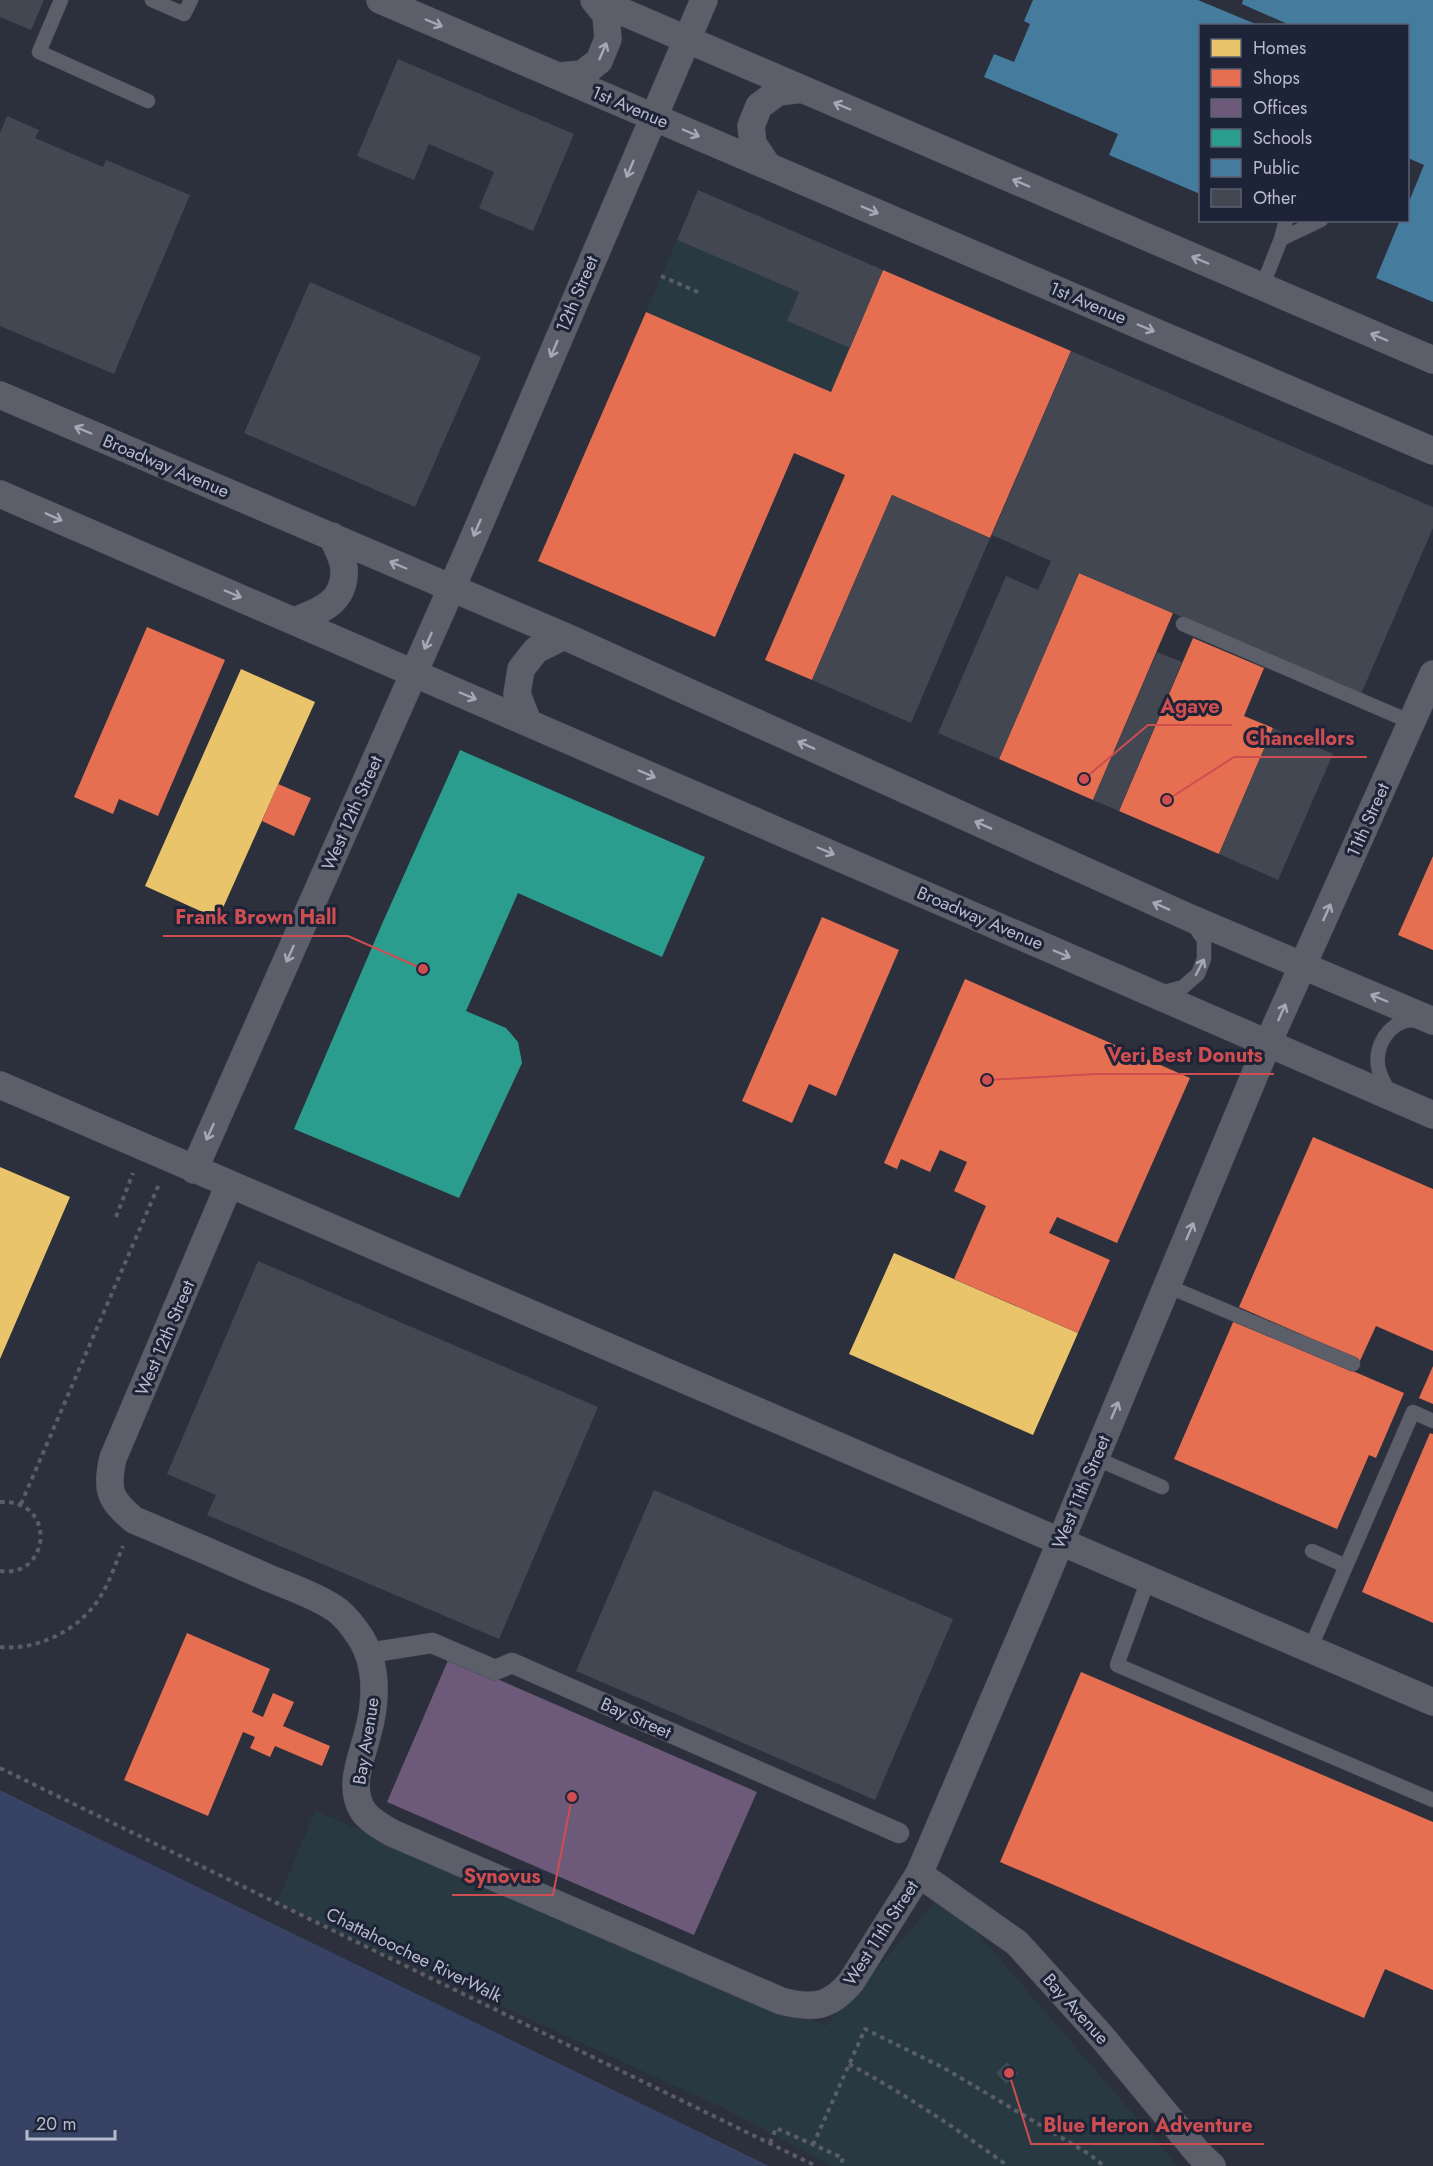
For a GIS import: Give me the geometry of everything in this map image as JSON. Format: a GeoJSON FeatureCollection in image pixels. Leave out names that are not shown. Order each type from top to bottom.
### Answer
{"type":"FeatureCollection","features":[{"type":"Feature","properties":{"kind":"street","name":"1st Avenue"},"geometry":{"type":"LineString","coordinates":[[380,0],[768,166],[1420,439],[1433,451]]}},
{"type":"Feature","properties":{"kind":"street","name":"1st Avenue"},"geometry":{"type":"LineString","coordinates":[[559,76],[582,74],[599,61],[608,39],[606,15],[595,0]]}},
{"type":"Feature","properties":{"kind":"street","name":"1st Avenue"},"geometry":{"type":"LineString","coordinates":[[595,0],[1433,360]]}},
{"type":"Feature","properties":{"kind":"street","name":"12th Street"},"geometry":{"type":"LineString","coordinates":[[452,588],[704,0]]}},
{"type":"Feature","properties":{"kind":"street"},"geometry":{"type":"LineString","coordinates":[[768,166],[753,144],[751,126],[759,106],[778,92],[803,89]]}},
{"type":"Feature","properties":{"kind":"street","name":"Broadway Avenue"},"geometry":{"type":"LineString","coordinates":[[0,394],[564,636],[1190,918],[1430,1020]]}},
{"type":"Feature","properties":{"kind":"street","name":"Broadway Avenue"},"geometry":{"type":"LineString","coordinates":[[0,494],[1433,1115]]}},
{"type":"Feature","properties":{"kind":"street"},"geometry":{"type":"LineString","coordinates":[[294,621],[324,609],[342,590],[344,566],[332,537]]}},
{"type":"Feature","properties":{"kind":"street","name":"West 12th Street"},"geometry":{"type":"LineString","coordinates":[[194,1170],[452,588]]}},
{"type":"Feature","properties":{"kind":"street"},"geometry":{"type":"LineString","coordinates":[[528,722],[517,694],[521,669],[536,650],[564,636]]}},
{"type":"Feature","properties":{"kind":"street","name":"11th Street"},"geometry":{"type":"LineString","coordinates":[[1303,966],[1433,674]]}},
{"type":"Feature","properties":{"kind":"street","name":"West 11th Street"},"geometry":{"type":"LineString","coordinates":[[831,2001],[851,1982],[919,1874],[1268,1043],[1303,966]]}},
{"type":"Feature","properties":{"kind":"street"},"geometry":{"type":"LineString","coordinates":[[0,1085],[1433,1702]]}},
{"type":"Feature","properties":{"kind":"street","name":"West 12th Street"},"geometry":{"type":"LineString","coordinates":[[111,1492],[109,1478],[113,1458],[229,1185]]}},
{"type":"Feature","properties":{"kind":"street","name":"Bay Avenue"},"geometry":{"type":"LineString","coordinates":[[111,1492],[119,1507],[134,1520],[307,1594],[336,1609],[357,1632],[368,1653],[375,1681],[367,1736],[359,1759],[356,1778],[357,1794],[363,1811],[376,1824],[392,1833],[781,2001],[800,2006],[815,2006],[831,2001]]}},
{"type":"Feature","properties":{"kind":"street","name":"Bay Street"},"geometry":{"type":"LineString","coordinates":[[368,1653],[432,1643],[495,1670],[512,1663],[899,1833]]}},
{"type":"Feature","properties":{"kind":"street","name":"Bay Avenue"},"geometry":{"type":"LineString","coordinates":[[919,1874],[1017,1942],[1102,2037],[1199,2154],[1212,2166]]}},
{"type":"Feature","properties":{"kind":"lane"},"geometry":{"type":"LineString","coordinates":[[61,0],[39,52],[148,101]]}},
{"type":"Feature","properties":{"kind":"lane"},"geometry":{"type":"LineString","coordinates":[[152,0],[184,14],[191,0]]}},
{"type":"Feature","properties":{"kind":"lane"},"geometry":{"type":"LineString","coordinates":[[1262,287],[1285,222]]}},
{"type":"Feature","properties":{"kind":"lane"},"geometry":{"type":"LineString","coordinates":[[1281,239],[1317,222]]}},
{"type":"Feature","properties":{"kind":"lane"},"geometry":{"type":"LineString","coordinates":[[1183,624],[1411,722]]}},
{"type":"Feature","properties":{"kind":"lane"},"geometry":{"type":"LineString","coordinates":[[1156,994],[1183,987],[1198,974],[1204,959],[1204,940],[1190,918]]}},
{"type":"Feature","properties":{"kind":"lane"},"geometry":{"type":"LineString","coordinates":[[1393,1097],[1380,1075],[1377,1057],[1381,1042],[1389,1031],[1404,1021],[1430,1020]]}},
{"type":"Feature","properties":{"kind":"lane"},"geometry":{"type":"LineString","coordinates":[[1167,1286],[1353,1364]]}},
{"type":"Feature","properties":{"kind":"lane"},"geometry":{"type":"LineString","coordinates":[[1310,1649],[1413,1412],[1433,1421]]}},
{"type":"Feature","properties":{"kind":"lane"},"geometry":{"type":"LineString","coordinates":[[1095,1458],[1162,1486]]}},
{"type":"Feature","properties":{"kind":"lane"},"geometry":{"type":"LineString","coordinates":[[1312,1551],[1346,1566]]}},
{"type":"Feature","properties":{"kind":"lane"},"geometry":{"type":"LineString","coordinates":[[1148,1580],[1117,1665],[1433,1800]]}},
{"type":"Feature","properties":{"kind":"path"},"geometry":{"type":"LineString","coordinates":[[661,276],[700,293]]}},
{"type":"Feature","properties":{"kind":"path"},"geometry":{"type":"LineString","coordinates":[[116,1217],[144,1148]]}},
{"type":"Feature","properties":{"kind":"path"},"geometry":{"type":"LineString","coordinates":[[21,1504],[169,1159]]}},
{"type":"Feature","properties":{"kind":"path"},"geometry":{"type":"LineString","coordinates":[[0,1502],[10,1501],[21,1504],[31,1511],[38,1521],[41,1533],[40,1545],[35,1556],[27,1565],[16,1570],[0,1570]]}},
{"type":"Feature","properties":{"kind":"path"},"geometry":{"type":"LineString","coordinates":[[0,1647],[17,1648],[56,1636],[90,1611],[102,1595],[134,1520]]}},
{"type":"Feature","properties":{"kind":"path","name":"Chattahoochee RiverWalk"},"geometry":{"type":"LineString","coordinates":[[0,1768],[816,2166]]}},
{"type":"Feature","properties":{"kind":"path"},"geometry":{"type":"LineString","coordinates":[[813,2145],[865,2030],[944,2068],[1089,2154],[1104,2166]]}},
{"type":"Feature","properties":{"kind":"path"},"geometry":{"type":"LineString","coordinates":[[849,2064],[880,2080],[1008,2166]]}},
{"type":"Feature","properties":{"kind":"path"},"geometry":{"type":"LineString","coordinates":[[770,2143],[776,2128],[843,2158],[840,2166]]}},
{"type":"Feature","properties":{"kind":"shaded area"},"geometry":{"type":"Polygon","coordinates":[[[677,240],[799,292],[787,321],[850,348],[831,392],[646,312],[677,240]]]}},
{"type":"Feature","properties":{"kind":"shaded area"},"geometry":{"type":"Polygon","coordinates":[[[315,1811],[826,2026],[943,1893],[1178,2166],[832,2166],[723,2108],[277,1903],[315,1811]]]}},
{"type":"Feature","properties":{"kind":"water"},"geometry":{"type":"Polygon","coordinates":[[[0,1790],[40,1810],[769,2166],[0,2166],[0,1790]]]}},
{"type":"Feature","properties":{"kind":"building: Homes"},"geometry":{"type":"Polygon","coordinates":[[[241,669],[315,702],[218,919],[145,886],[241,669]]]}},
{"type":"Feature","properties":{"kind":"building: Homes"},"geometry":{"type":"Polygon","coordinates":[[[0,1167],[70,1197],[0,1359],[0,1167]]]}},
{"type":"Feature","properties":{"kind":"building: Homes"},"geometry":{"type":"Polygon","coordinates":[[[894,1253],[1078,1333],[1033,1435],[849,1354],[894,1253]]]}},
{"type":"Feature","properties":{"kind":"building: Shops"},"geometry":{"type":"Polygon","coordinates":[[[883,270],[1071,351],[990,538],[892,495],[812,680],[765,660],[845,475],[794,453],[715,637],[538,561],[646,312],[831,392],[883,270]]]}},
{"type":"Feature","properties":{"kind":"building: Shops"},"geometry":{"type":"Polygon","coordinates":[[[1079,573],[1173,613],[1093,800],[999,759],[1079,573]]]}},
{"type":"Feature","properties":{"kind":"building: Shops"},"geometry":{"type":"Polygon","coordinates":[[[147,627],[225,660],[158,816],[119,799],[113,814],[74,797],[147,627]]]}},
{"type":"Feature","properties":{"kind":"building: Shops"},"geometry":{"type":"Polygon","coordinates":[[[1193,638],[1264,668],[1244,716],[1273,728],[1219,854],[1119,811],[1193,638]]]}},
{"type":"Feature","properties":{"kind":"building: Shops"},"geometry":{"type":"Polygon","coordinates":[[[278,784],[311,798],[294,836],[262,821],[278,784]]]}},
{"type":"Feature","properties":{"kind":"building: Shops"},"geometry":{"type":"Polygon","coordinates":[[[1433,856],[1433,950],[1398,935],[1433,856]]]}},
{"type":"Feature","properties":{"kind":"building: Shops"},"geometry":{"type":"Polygon","coordinates":[[[822,917],[899,950],[836,1096],[809,1084],[792,1123],[742,1101],[822,917]]]}},
{"type":"Feature","properties":{"kind":"building: Shops"},"geometry":{"type":"Polygon","coordinates":[[[965,979],[1190,1078],[1117,1243],[1057,1217],[1049,1233],[1110,1260],[1078,1333],[954,1279],[986,1206],[954,1191],[967,1162],[940,1150],[930,1172],[901,1159],[897,1169],[884,1163],[965,979]]]}},
{"type":"Feature","properties":{"kind":"building: Shops"},"geometry":{"type":"Polygon","coordinates":[[[1313,1137],[1433,1189],[1433,1351],[1376,1326],[1359,1363],[1301,1338],[1303,1335],[1239,1307],[1313,1137]]]}},
{"type":"Feature","properties":{"kind":"building: Shops"},"geometry":{"type":"Polygon","coordinates":[[[1234,1320],[1404,1393],[1376,1458],[1369,1455],[1337,1529],[1174,1459],[1234,1320]]]}},
{"type":"Feature","properties":{"kind":"building: Shops"},"geometry":{"type":"Polygon","coordinates":[[[1433,1366],[1433,1404],[1419,1398],[1433,1366]]]}},
{"type":"Feature","properties":{"kind":"building: Shops"},"geometry":{"type":"Polygon","coordinates":[[[1430,1433],[1433,1434],[1433,1623],[1362,1592],[1430,1433]]]}},
{"type":"Feature","properties":{"kind":"building: Shops"},"geometry":{"type":"Polygon","coordinates":[[[187,1633],[270,1669],[252,1712],[263,1717],[273,1693],[294,1702],[283,1726],[330,1746],[322,1766],[275,1746],[270,1757],[250,1748],[255,1737],[243,1732],[208,1816],[124,1780],[187,1633]]]}},
{"type":"Feature","properties":{"kind":"building: Shops"},"geometry":{"type":"Polygon","coordinates":[[[1081,1672],[1433,1822],[1433,1990],[1385,1969],[1364,2018],[1000,1862],[1081,1672]]]}},
{"type":"Feature","properties":{"kind":"building: Offices"},"geometry":{"type":"Polygon","coordinates":[[[449,1658],[757,1792],[694,1935],[387,1802],[449,1658]]]}},
{"type":"Feature","properties":{"kind":"building: Schools"},"geometry":{"type":"Polygon","coordinates":[[[460,750],[705,857],[662,957],[518,893],[466,1011],[506,1028],[518,1042],[522,1063],[459,1198],[294,1129],[460,750]]]}},
{"type":"Feature","properties":{"kind":"building: Public"},"geometry":{"type":"Polygon","coordinates":[[[1033,0],[1198,0],[1256,24],[1199,24],[1199,194],[1109,155],[1118,134],[984,77],[994,54],[1014,62],[1030,24],[1024,21],[1033,0]]]}},
{"type":"Feature","properties":{"kind":"building: Public"},"geometry":{"type":"Polygon","coordinates":[[[1243,0],[1433,0],[1433,302],[1376,278],[1399,222],[1409,222],[1409,202],[1424,165],[1409,158],[1409,24],[1287,24],[1242,4],[1243,0]]]}},
{"type":"Feature","properties":{"kind":"building: Other"},"geometry":{"type":"Polygon","coordinates":[[[0,0],[44,0],[31,30],[0,17],[0,0]]]}},
{"type":"Feature","properties":{"kind":"building: Other"},"geometry":{"type":"Polygon","coordinates":[[[398,59],[574,134],[533,231],[479,208],[494,172],[429,144],[414,180],[357,156],[398,59]]]}},
{"type":"Feature","properties":{"kind":"building: Other"},"geometry":{"type":"Polygon","coordinates":[[[7,116],[39,130],[35,138],[103,167],[106,160],[190,195],[114,374],[0,326],[0,133],[7,116]]]}},
{"type":"Feature","properties":{"kind":"building: Other"},"geometry":{"type":"Polygon","coordinates":[[[698,190],[883,270],[850,348],[787,321],[799,292],[677,240],[698,190]]]}},
{"type":"Feature","properties":{"kind":"building: Other"},"geometry":{"type":"Polygon","coordinates":[[[310,282],[481,357],[415,507],[244,433],[310,282]]]}},
{"type":"Feature","properties":{"kind":"building: Other"},"geometry":{"type":"Polygon","coordinates":[[[1071,351],[1433,507],[1433,528],[1361,694],[1079,573],[999,759],[938,733],[1006,576],[1038,590],[1051,561],[992,535],[1071,351]]]}},
{"type":"Feature","properties":{"kind":"building: Other"},"geometry":{"type":"Polygon","coordinates":[[[892,495],[990,538],[911,723],[812,680],[892,495]]]}},
{"type":"Feature","properties":{"kind":"building: Other"},"geometry":{"type":"Polygon","coordinates":[[[1157,652],[1182,662],[1119,811],[1093,800],[1157,652]]]}},
{"type":"Feature","properties":{"kind":"building: Other"},"geometry":{"type":"Polygon","coordinates":[[[1273,728],[1333,754],[1278,880],[1219,854],[1273,728]]]}},
{"type":"Feature","properties":{"kind":"building: Other"},"geometry":{"type":"Polygon","coordinates":[[[258,1261],[598,1407],[499,1639],[207,1515],[216,1495],[167,1474],[258,1261]]]}},
{"type":"Feature","properties":{"kind":"building: Other"},"geometry":{"type":"Polygon","coordinates":[[[654,1490],[953,1619],[875,1800],[576,1671],[654,1490]]]}},
{"type":"Feature","properties":{"kind":"building: Other"},"geometry":{"type":"Polygon","coordinates":[[[1007,2062],[1018,2073],[1006,2084],[996,2073],[1007,2062]]]}},
{"type":"Feature","properties":{"kind":"place","name":"Agave"},"geometry":{"type":"Point","coordinates":[1084,779]}},
{"type":"Feature","properties":{"kind":"place","name":"Chancellors"},"geometry":{"type":"Point","coordinates":[1167,800]}},
{"type":"Feature","properties":{"kind":"place","name":"Frank Brown Hall"},"geometry":{"type":"Point","coordinates":[423,969]}},
{"type":"Feature","properties":{"kind":"place","name":"Veri Best Donuts"},"geometry":{"type":"Point","coordinates":[987,1080]}},
{"type":"Feature","properties":{"kind":"place","name":"Synovus"},"geometry":{"type":"Point","coordinates":[572,1797]}},
{"type":"Feature","properties":{"kind":"place","name":"Blue Heron Adventure"},"geometry":{"type":"Point","coordinates":[1009,2073]}}]}
